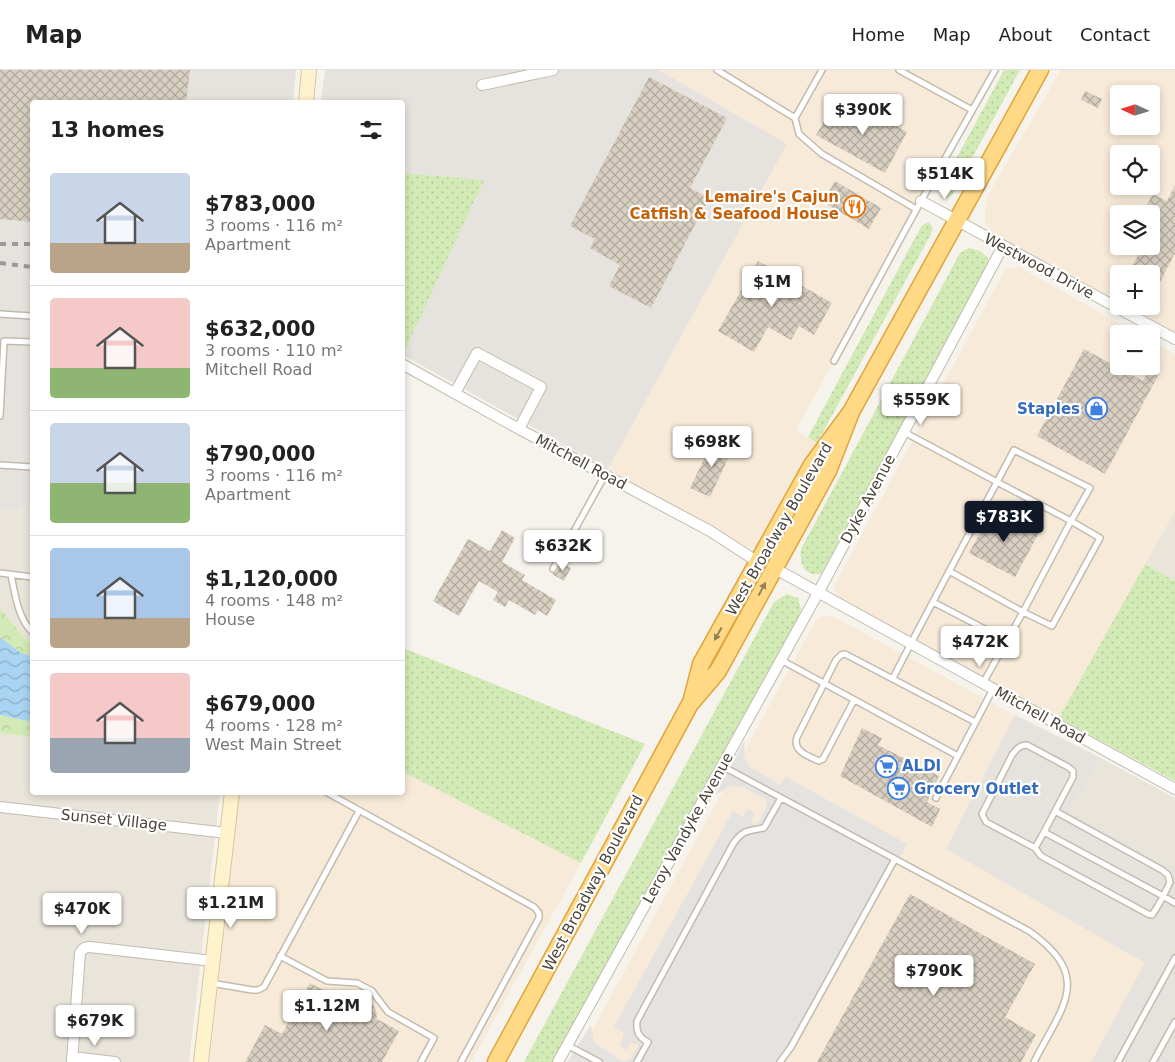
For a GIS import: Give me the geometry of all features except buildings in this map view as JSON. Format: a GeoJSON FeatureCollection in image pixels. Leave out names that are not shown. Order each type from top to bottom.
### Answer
{"type":"FeatureCollection","features":[{"type":"Feature","properties":{"kind":"highway","name":"West Broadway Boulevard"},"geometry":{"type":"LineString","coordinates":[[690,704],[701,664],[812,465],[851,412],[1040,70]]}},
{"type":"Feature","properties":{"kind":"highway","name":"West Broadway Boulevard"},"geometry":{"type":"LineString","coordinates":[[496,1062],[690,704],[718,671],[828,472],[851,412]]}},
{"type":"Feature","properties":{"kind":"main road"},"geometry":{"type":"LineString","coordinates":[[306,100],[310,70]]}},
{"type":"Feature","properties":{"kind":"main road"},"geometry":{"type":"LineString","coordinates":[[201,1062],[232,795]]}},
{"type":"Feature","properties":{"kind":"street"},"geometry":{"type":"LineString","coordinates":[[482,85],[552,70]]}},
{"type":"Feature","properties":{"kind":"street","name":"Westwood Drive"},"geometry":{"type":"LineString","coordinates":[[918,205],[1003,246],[1175,338]]}},
{"type":"Feature","properties":{"kind":"street","name":"Dyke Avenue"},"geometry":{"type":"LineString","coordinates":[[818,594],[1003,246]]}},
{"type":"Feature","properties":{"kind":"street"},"geometry":{"type":"LineString","coordinates":[[455,393],[477,353],[541,387],[519,429]]}},
{"type":"Feature","properties":{"kind":"street","name":"Mitchell Road"},"geometry":{"type":"LineString","coordinates":[[405,366],[710,531],[758,562]]}},
{"type":"Feature","properties":{"kind":"street","name":"Mitchell Road"},"geometry":{"type":"LineString","coordinates":[[774,568],[818,594],[1175,789]]}},
{"type":"Feature","properties":{"kind":"street","name":"Leroy Vandyke Avenue"},"geometry":{"type":"LineString","coordinates":[[558,1062],[818,594]]}},
{"type":"Feature","properties":{"kind":"street","name":"Sunset Village"},"geometry":{"type":"LineString","coordinates":[[0,807],[227,832]]}},
{"type":"Feature","properties":{"kind":"street"},"geometry":{"type":"LineString","coordinates":[[116,1062],[72,1060],[80,953],[85,947],[212,961]]}},
{"type":"Feature","properties":{"kind":"lane"},"geometry":{"type":"LineString","coordinates":[[717,70],[795,118]]}},
{"type":"Feature","properties":{"kind":"lane"},"geometry":{"type":"LineString","coordinates":[[822,70],[795,118],[799,134],[822,154],[918,205]]}},
{"type":"Feature","properties":{"kind":"lane"},"geometry":{"type":"LineString","coordinates":[[899,70],[972,110]]}},
{"type":"Feature","properties":{"kind":"lane"},"geometry":{"type":"LineString","coordinates":[[834,361],[918,205],[994,70]]}},
{"type":"Feature","properties":{"kind":"lane"},"geometry":{"type":"LineString","coordinates":[[0,314],[30,316]]}},
{"type":"Feature","properties":{"kind":"lane"},"geometry":{"type":"LineString","coordinates":[[0,416],[4,341],[30,342]]}},
{"type":"Feature","properties":{"kind":"lane"},"geometry":{"type":"LineString","coordinates":[[904,432],[1072,521],[1100,538],[1052,626],[949,571]]}},
{"type":"Feature","properties":{"kind":"lane"},"geometry":{"type":"LineString","coordinates":[[893,678],[1014,450],[1090,488],[982,683]]}},
{"type":"Feature","properties":{"kind":"lane"},"geometry":{"type":"LineString","coordinates":[[0,465],[30,467]]}},
{"type":"Feature","properties":{"kind":"lane"},"geometry":{"type":"LineString","coordinates":[[553,569],[605,475]]}},
{"type":"Feature","properties":{"kind":"lane"},"geometry":{"type":"LineString","coordinates":[[0,573],[30,577]]}},
{"type":"Feature","properties":{"kind":"lane"},"geometry":{"type":"LineString","coordinates":[[11,574],[20,610],[30,630]]}},
{"type":"Feature","properties":{"kind":"lane"},"geometry":{"type":"LineString","coordinates":[[933,602],[1006,640]]}},
{"type":"Feature","properties":{"kind":"lane"},"geometry":{"type":"LineString","coordinates":[[854,700],[823,759],[819,760],[801,752],[795,742],[836,660],[840,655],[845,654],[975,722]]}},
{"type":"Feature","properties":{"kind":"lane"},"geometry":{"type":"LineString","coordinates":[[781,660],[958,756]]}},
{"type":"Feature","properties":{"kind":"lane"},"geometry":{"type":"LineString","coordinates":[[936,798],[993,689]]}},
{"type":"Feature","properties":{"kind":"lane"},"geometry":{"type":"LineString","coordinates":[[1035,848],[1073,777],[1073,771],[1043,754],[1022,745],[1012,755],[982,814],[986,822],[1035,848],[1041,856],[1148,914],[1152,915],[1163,896],[1170,882],[1168,875],[1162,870],[1055,811]]}},
{"type":"Feature","properties":{"kind":"lane"},"geometry":{"type":"LineString","coordinates":[[722,766],[1029,931],[1050,947],[1063,964],[1068,988],[1065,1000],[1034,1062]]}},
{"type":"Feature","properties":{"kind":"lane"},"geometry":{"type":"LineString","coordinates":[[331,795],[534,907],[539,914],[539,918],[461,1062]]}},
{"type":"Feature","properties":{"kind":"lane"},"geometry":{"type":"LineString","coordinates":[[637,1062],[648,1042],[637,1033],[637,1020],[731,848],[744,832],[766,826],[781,798]]}},
{"type":"Feature","properties":{"kind":"lane"},"geometry":{"type":"LineString","coordinates":[[210,983],[258,990],[264,987],[359,811]]}},
{"type":"Feature","properties":{"kind":"lane"},"geometry":{"type":"LineString","coordinates":[[1044,832],[1175,903]]}},
{"type":"Feature","properties":{"kind":"lane"},"geometry":{"type":"LineString","coordinates":[[780,1062],[791,1048],[895,859]]}},
{"type":"Feature","properties":{"kind":"lane"},"geometry":{"type":"LineString","coordinates":[[280,956],[321,978],[334,982],[357,983],[372,991],[388,1012],[434,1038],[421,1062]]}},
{"type":"Feature","properties":{"kind":"lane"},"geometry":{"type":"LineString","coordinates":[[1118,1062],[1175,958]]}},
{"type":"Feature","properties":{"kind":"lane"},"geometry":{"type":"LineString","coordinates":[[1154,1062],[1175,1022]]}},
{"type":"Feature","properties":{"kind":"lane"},"geometry":{"type":"LineString","coordinates":[[568,1045],[599,1062]]}},
{"type":"Feature","properties":{"kind":"shaded area"},"geometry":{"type":"Polygon","coordinates":[[[0,70],[296,70],[293,100],[30,100],[30,511],[0,509],[0,70]]]}},
{"type":"Feature","properties":{"kind":"shaded area"},"geometry":{"type":"Polygon","coordinates":[[[325,70],[659,70],[787,144],[608,469],[405,356],[405,351],[484,180],[405,173],[405,100],[321,100],[325,70]]]}},
{"type":"Feature","properties":{"kind":"shaded area"},"geometry":{"type":"Polygon","coordinates":[[[659,70],[992,70],[796,430],[817,443],[764,541],[756,548],[746,546],[608,469],[787,144],[659,70]]]}},
{"type":"Feature","properties":{"kind":"shaded area"},"geometry":{"type":"Polygon","coordinates":[[[1061,70],[1175,70],[1175,333],[1143,315],[1160,315],[1160,265],[1110,265],[1110,297],[992,232],[985,222],[985,207],[989,193],[1061,70]]]}},
{"type":"Feature","properties":{"kind":"shaded area"},"geometry":{"type":"Polygon","coordinates":[[[1019,267],[1122,325],[1110,325],[1110,375],[1160,375],[1160,346],[1175,354],[1175,511],[1059,718],[838,598],[834,586],[1006,268],[1019,267]]]}},
{"type":"Feature","properties":{"kind":"shaded area"},"geometry":{"type":"Polygon","coordinates":[[[0,509],[30,511],[30,642],[0,608],[0,509]]]}},
{"type":"Feature","properties":{"kind":"shaded area"},"geometry":{"type":"Polygon","coordinates":[[[1175,511],[1175,581],[1145,564],[1175,511]]]}},
{"type":"Feature","properties":{"kind":"shaded area"},"geometry":{"type":"Polygon","coordinates":[[[826,615],[836,618],[1015,715],[946,849],[1146,963],[1091,1062],[575,1062],[816,620],[826,615]]]}},
{"type":"Feature","properties":{"kind":"shaded area"},"geometry":{"type":"Polygon","coordinates":[[[1015,715],[1101,758],[1070,811],[1175,870],[1175,1062],[1091,1062],[1145,963],[946,849],[1015,715]]]}},
{"type":"Feature","properties":{"kind":"shaded area"},"geometry":{"type":"Polygon","coordinates":[[[0,733],[30,737],[30,795],[220,795],[189,1062],[0,1062],[0,733]]]}},
{"type":"Feature","properties":{"kind":"shaded area"},"geometry":{"type":"Polygon","coordinates":[[[745,740],[744,757],[750,767],[780,785],[786,777],[907,844],[785,1062],[567,1062],[591,1025],[594,1042],[620,1060],[630,1059],[638,1047],[638,1044],[631,1043],[626,1050],[620,1045],[624,1033],[614,1027],[733,811],[743,817],[748,808],[755,813],[751,822],[757,825],[767,806],[765,799],[743,787],[731,786],[715,795],[745,740]]]}},
{"type":"Feature","properties":{"kind":"shaded area"},"geometry":{"type":"Polygon","coordinates":[[[1101,758],[1175,798],[1175,870],[1070,811],[1101,758]]]}},
{"type":"Feature","properties":{"kind":"shaded area"},"geometry":{"type":"Polygon","coordinates":[[[405,773],[581,863],[471,1062],[210,1062],[239,795],[405,795],[405,773]]]}},
{"type":"Feature","properties":{"kind":"green space"},"geometry":{"type":"Polygon","coordinates":[[[1004,70],[1020,70],[952,195],[946,198],[941,195],[940,189],[1004,70]]]}},
{"type":"Feature","properties":{"kind":"green space"},"geometry":{"type":"Polygon","coordinates":[[[405,173],[484,180],[405,351],[405,173]]]}},
{"type":"Feature","properties":{"kind":"green space"},"geometry":{"type":"Polygon","coordinates":[[[929,222],[933,228],[930,236],[817,443],[808,437],[922,225],[929,222]]]}},
{"type":"Feature","properties":{"kind":"green space"},"geometry":{"type":"Polygon","coordinates":[[[969,248],[980,251],[988,258],[987,271],[821,574],[810,573],[802,564],[801,549],[960,253],[969,248]]]}},
{"type":"Feature","properties":{"kind":"green space"},"geometry":{"type":"Polygon","coordinates":[[[1145,564],[1175,581],[1175,781],[1059,718],[1145,564]]]}},
{"type":"Feature","properties":{"kind":"green space"},"geometry":{"type":"Polygon","coordinates":[[[787,594],[798,598],[801,609],[797,621],[557,1062],[524,1062],[774,602],[787,594]]]}},
{"type":"Feature","properties":{"kind":"green space"},"geometry":{"type":"Polygon","coordinates":[[[0,608],[30,642],[30,655],[18,652],[0,638],[0,608]]]}},
{"type":"Feature","properties":{"kind":"green space"},"geometry":{"type":"Polygon","coordinates":[[[405,649],[645,744],[581,863],[405,773],[405,649]]]}},
{"type":"Feature","properties":{"kind":"green space"},"geometry":{"type":"Polygon","coordinates":[[[0,715],[30,722],[30,737],[0,733],[0,715]]]}},
{"type":"Feature","properties":{"kind":"water"},"geometry":{"type":"Polygon","coordinates":[[[0,638],[17,650],[30,655],[30,722],[0,715],[0,638]]]}},
{"type":"Feature","properties":{"kind":"railway"},"geometry":{"type":"LineString","coordinates":[[0,244],[30,244]]}},
{"type":"Feature","properties":{"kind":"railway"},"geometry":{"type":"LineString","coordinates":[[0,263],[30,267]]}},
{"type":"Feature","properties":{"kind":"place","name":"Lemaire's Cajun Catfish & Seafood House"},"geometry":{"type":"Point","coordinates":[855,206]}},
{"type":"Feature","properties":{"kind":"place","name":"Staples"},"geometry":{"type":"Point","coordinates":[1096,409]}},
{"type":"Feature","properties":{"kind":"place","name":"ALDI"},"geometry":{"type":"Point","coordinates":[886,766]}},
{"type":"Feature","properties":{"kind":"place","name":"Grocery Outlet"},"geometry":{"type":"Point","coordinates":[898,789]}}]}
